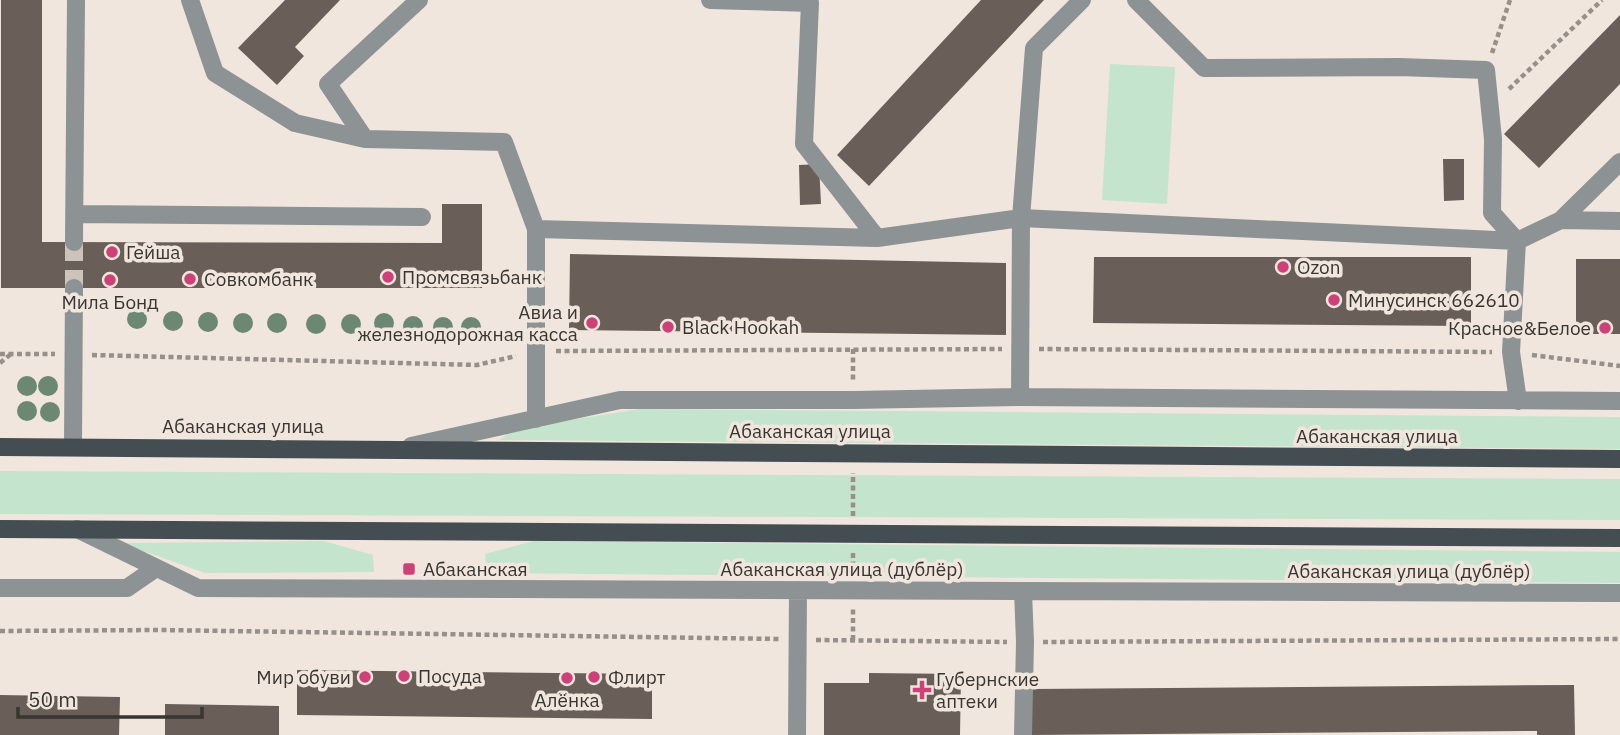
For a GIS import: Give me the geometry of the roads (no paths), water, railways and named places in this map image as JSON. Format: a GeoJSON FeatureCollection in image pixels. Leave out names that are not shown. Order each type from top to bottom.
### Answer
{"type":"FeatureCollection","features":[{"type":"Feature","properties":{"kind":"main road","name":"Абаканская улица"},"geometry":{"type":"LineString","coordinates":[[0,447],[1620,459]]}},
{"type":"Feature","properties":{"kind":"main road"},"geometry":{"type":"LineString","coordinates":[[0,529],[1620,538]]}},
{"type":"Feature","properties":{"kind":"street"},"geometry":{"type":"LineString","coordinates":[[74,242],[76,0]]}},
{"type":"Feature","properties":{"kind":"street"},"geometry":{"type":"LineString","coordinates":[[190,0],[215,73],[295,123],[365,139],[504,142],[536,229],[536,419]]}},
{"type":"Feature","properties":{"kind":"street"},"geometry":{"type":"LineString","coordinates":[[365,139],[328,84],[419,0]]}},
{"type":"Feature","properties":{"kind":"street"},"geometry":{"type":"LineString","coordinates":[[710,0],[812,2],[804,144],[877,238]]}},
{"type":"Feature","properties":{"kind":"street"},"geometry":{"type":"LineString","coordinates":[[1020,397],[1021,218],[1034,48],[1082,0]]}},
{"type":"Feature","properties":{"kind":"street"},"geometry":{"type":"LineString","coordinates":[[1136,0],[1204,68],[1399,67],[1486,70],[1493,139],[1492,213],[1517,242],[1511,352],[1518,401]]}},
{"type":"Feature","properties":{"kind":"street"},"geometry":{"type":"LineString","coordinates":[[536,229],[877,238],[1021,218],[1517,242],[1561,220],[1620,162]]}},
{"type":"Feature","properties":{"kind":"street"},"geometry":{"type":"LineString","coordinates":[[75,214],[422,217]]}},
{"type":"Feature","properties":{"kind":"street"},"geometry":{"type":"LineString","coordinates":[[1561,220],[1620,221]]}},
{"type":"Feature","properties":{"kind":"street"},"geometry":{"type":"LineString","coordinates":[[73,446],[74,288]]}},
{"type":"Feature","properties":{"kind":"street"},"geometry":{"type":"LineString","coordinates":[[400,449],[620,400],[1020,397],[1620,401]]}},
{"type":"Feature","properties":{"kind":"street","name":"Абаканская улица (дублёр)"},"geometry":{"type":"LineString","coordinates":[[77,529],[198,588],[1620,593]]}},
{"type":"Feature","properties":{"kind":"street"},"geometry":{"type":"LineString","coordinates":[[0,589],[127,588],[156,568]]}},
{"type":"Feature","properties":{"kind":"street"},"geometry":{"type":"LineString","coordinates":[[797,735],[798,590]]}},
{"type":"Feature","properties":{"kind":"street"},"geometry":{"type":"LineString","coordinates":[[1023,591],[1023,735]]}},
{"type":"Feature","properties":{"kind":"tunnel"},"geometry":{"type":"LineString","coordinates":[[74,242],[74,288]]}},
{"type":"Feature","properties":{"kind":"place","name":"Гейша"},"geometry":{"type":"Point","coordinates":[112,252]}},
{"type":"Feature","properties":{"kind":"place","name":"Ozon"},"geometry":{"type":"Point","coordinates":[1283,267]}},
{"type":"Feature","properties":{"kind":"place","name":"Промсвязьбанк"},"geometry":{"type":"Point","coordinates":[388,277]}},
{"type":"Feature","properties":{"kind":"place","name":"Совкомбанк"},"geometry":{"type":"Point","coordinates":[190,279]}},
{"type":"Feature","properties":{"kind":"place","name":"Мила Бонд"},"geometry":{"type":"Point","coordinates":[110,280]}},
{"type":"Feature","properties":{"kind":"place","name":"Минусинск 662610"},"geometry":{"type":"Point","coordinates":[1334,300]}},
{"type":"Feature","properties":{"kind":"place","name":"Авиа и железнодорожная касса"},"geometry":{"type":"Point","coordinates":[592,323]}},
{"type":"Feature","properties":{"kind":"place","name":"Black Hookah"},"geometry":{"type":"Point","coordinates":[668,327]}},
{"type":"Feature","properties":{"kind":"place","name":"Красное&Белое"},"geometry":{"type":"Point","coordinates":[1605,328]}},
{"type":"Feature","properties":{"kind":"place","name":"Абаканская"},"geometry":{"type":"Point","coordinates":[409,569]}},
{"type":"Feature","properties":{"kind":"place","name":"Посуда"},"geometry":{"type":"Point","coordinates":[404,676]}},
{"type":"Feature","properties":{"kind":"place","name":"Мир обуви"},"geometry":{"type":"Point","coordinates":[365,677]}},
{"type":"Feature","properties":{"kind":"place","name":"Флирт"},"geometry":{"type":"Point","coordinates":[594,677]}},
{"type":"Feature","properties":{"kind":"place","name":"Алёнка"},"geometry":{"type":"Point","coordinates":[567,678]}},
{"type":"Feature","properties":{"kind":"place","name":"Губернские аптеки"},"geometry":{"type":"Point","coordinates":[922,690]}}]}
